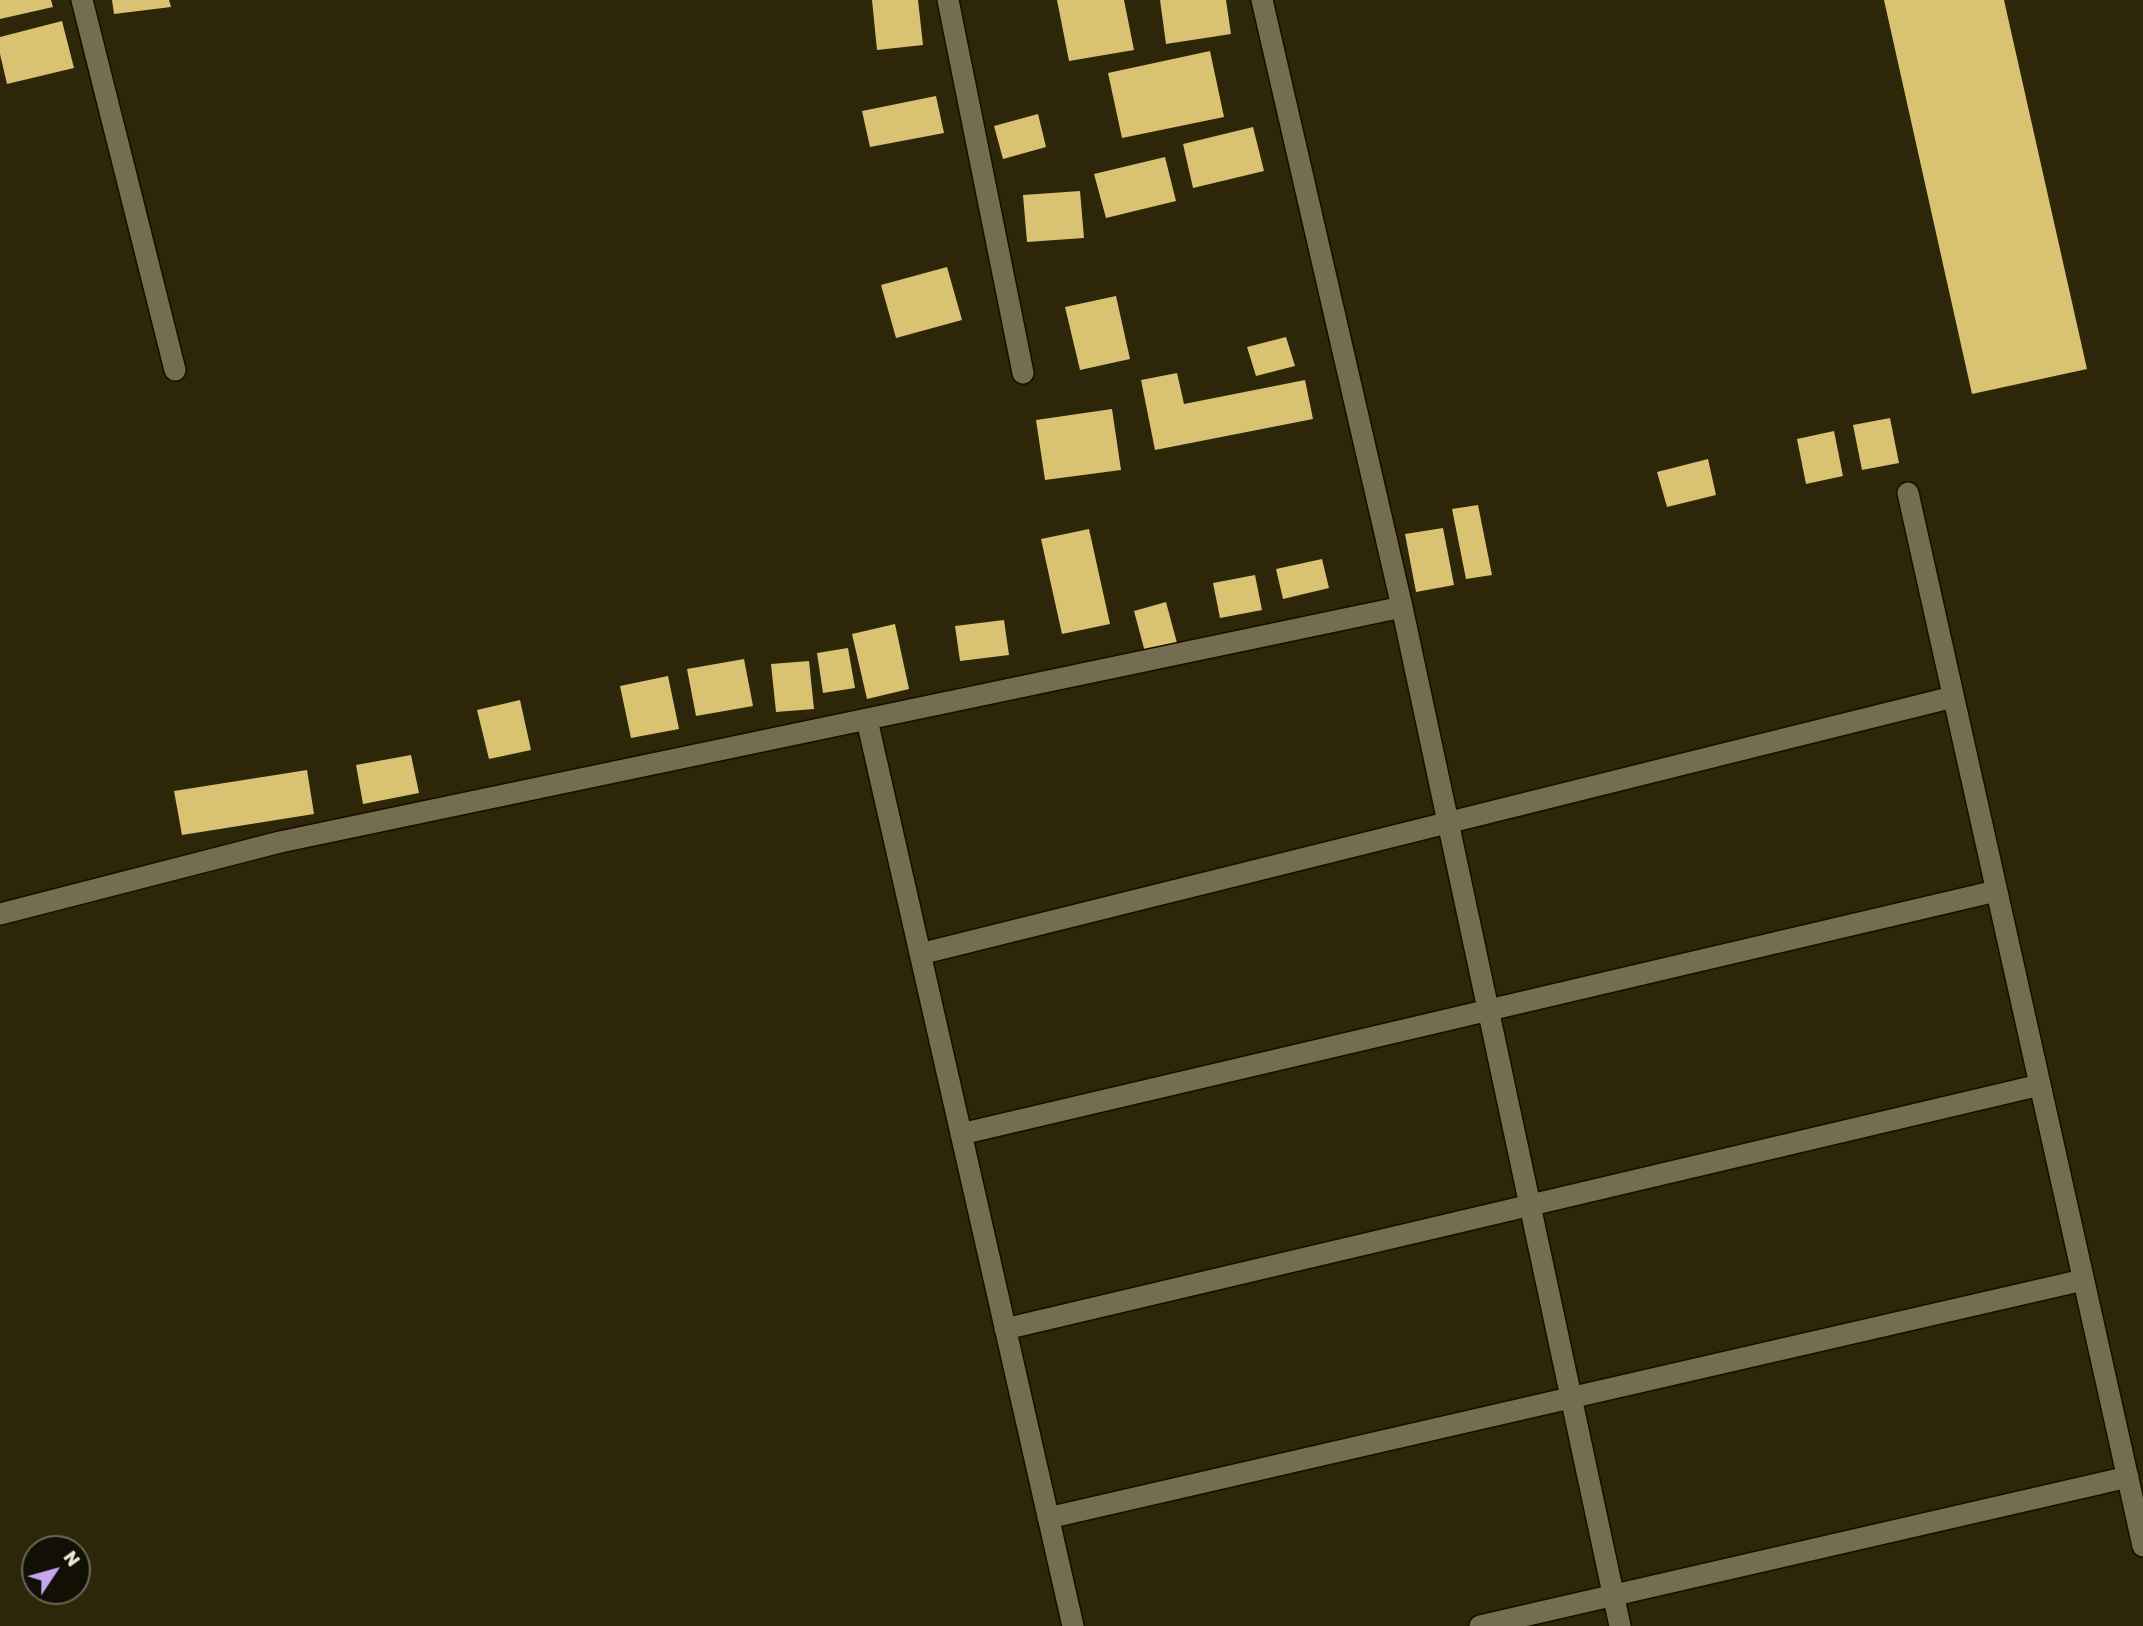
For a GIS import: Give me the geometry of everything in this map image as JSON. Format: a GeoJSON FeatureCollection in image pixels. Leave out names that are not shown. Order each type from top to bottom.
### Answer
{"type":"FeatureCollection","features":[{"type":"Feature","properties":{"kind":"street"},"geometry":{"type":"LineString","coordinates":[[82,0],[175,370]]}},
{"type":"Feature","properties":{"kind":"street"},"geometry":{"type":"LineString","coordinates":[[948,0],[1023,373]]}},
{"type":"Feature","properties":{"kind":"street"},"geometry":{"type":"LineString","coordinates":[[1262,0],[1402,607],[1620,1626]]}},
{"type":"Feature","properties":{"kind":"street"},"geometry":{"type":"LineString","coordinates":[[1908,493],[2143,1546]]}},
{"type":"Feature","properties":{"kind":"street"},"geometry":{"type":"LineString","coordinates":[[0,914],[280,842],[1402,607]]}},
{"type":"Feature","properties":{"kind":"street"},"geometry":{"type":"LineString","coordinates":[[920,954],[1953,697]]}},
{"type":"Feature","properties":{"kind":"street"},"geometry":{"type":"LineString","coordinates":[[867,720],[1073,1626]]}},
{"type":"Feature","properties":{"kind":"street"},"geometry":{"type":"LineString","coordinates":[[961,1134],[1996,891]]}},
{"type":"Feature","properties":{"kind":"street"},"geometry":{"type":"LineString","coordinates":[[1005,1329],[2040,1085]]}},
{"type":"Feature","properties":{"kind":"street"},"geometry":{"type":"LineString","coordinates":[[1048,1518],[2083,1280]]}},
{"type":"Feature","properties":{"kind":"street"},"geometry":{"type":"LineString","coordinates":[[1479,1626],[2128,1477]]}},
{"type":"Feature","properties":{"kind":"building"},"geometry":{"type":"Polygon","coordinates":[[[0,0],[51,0],[53,7],[0,19],[0,0]]]}},
{"type":"Feature","properties":{"kind":"building"},"geometry":{"type":"Polygon","coordinates":[[[112,0],[169,0],[171,7],[114,14],[112,0]]]}},
{"type":"Feature","properties":{"kind":"building"},"geometry":{"type":"Polygon","coordinates":[[[872,0],[918,0],[923,45],[877,50],[872,0]]]}},
{"type":"Feature","properties":{"kind":"building"},"geometry":{"type":"Polygon","coordinates":[[[1057,0],[1124,0],[1134,50],[1069,61],[1057,0]]]}},
{"type":"Feature","properties":{"kind":"building"},"geometry":{"type":"Polygon","coordinates":[[[1160,0],[1226,0],[1231,34],[1166,44],[1160,0]]]}},
{"type":"Feature","properties":{"kind":"building"},"geometry":{"type":"Polygon","coordinates":[[[1884,0],[2004,0],[2087,369],[1972,394],[1884,0]]]}},
{"type":"Feature","properties":{"kind":"building"},"geometry":{"type":"Polygon","coordinates":[[[62,21],[74,68],[7,84],[0,54],[0,37],[62,21]]]}},
{"type":"Feature","properties":{"kind":"building"},"geometry":{"type":"Polygon","coordinates":[[[1210,51],[1224,117],[1122,138],[1108,73],[1210,51]]]}},
{"type":"Feature","properties":{"kind":"building"},"geometry":{"type":"Polygon","coordinates":[[[936,96],[944,133],[870,147],[862,111],[936,96]]]}},
{"type":"Feature","properties":{"kind":"building"},"geometry":{"type":"Polygon","coordinates":[[[1038,114],[1046,147],[1003,159],[994,126],[1038,114]]]}},
{"type":"Feature","properties":{"kind":"building"},"geometry":{"type":"Polygon","coordinates":[[[1253,127],[1264,171],[1193,188],[1183,144],[1253,127]]]}},
{"type":"Feature","properties":{"kind":"building"},"geometry":{"type":"Polygon","coordinates":[[[1165,157],[1176,201],[1106,218],[1094,174],[1165,157]]]}},
{"type":"Feature","properties":{"kind":"building"},"geometry":{"type":"Polygon","coordinates":[[[1080,191],[1084,238],[1027,242],[1023,195],[1080,191]]]}},
{"type":"Feature","properties":{"kind":"building"},"geometry":{"type":"Polygon","coordinates":[[[947,267],[962,320],[896,338],[881,285],[947,267]]]}},
{"type":"Feature","properties":{"kind":"building"},"geometry":{"type":"Polygon","coordinates":[[[1116,296],[1130,359],[1080,370],[1065,307],[1116,296]]]}},
{"type":"Feature","properties":{"kind":"building"},"geometry":{"type":"Polygon","coordinates":[[[1286,337],[1295,366],[1256,376],[1247,347],[1286,337]]]}},
{"type":"Feature","properties":{"kind":"building"},"geometry":{"type":"Polygon","coordinates":[[[1177,373],[1184,404],[1305,380],[1313,419],[1155,450],[1141,380],[1177,373]]]}},
{"type":"Feature","properties":{"kind":"building"},"geometry":{"type":"Polygon","coordinates":[[[1112,409],[1121,470],[1045,480],[1036,420],[1112,409]]]}},
{"type":"Feature","properties":{"kind":"building"},"geometry":{"type":"Polygon","coordinates":[[[1890,418],[1899,463],[1862,470],[1853,425],[1890,418]]]}},
{"type":"Feature","properties":{"kind":"building"},"geometry":{"type":"Polygon","coordinates":[[[1834,431],[1843,476],[1806,484],[1797,439],[1834,431]]]}},
{"type":"Feature","properties":{"kind":"building"},"geometry":{"type":"Polygon","coordinates":[[[1708,459],[1716,495],[1667,507],[1657,472],[1708,459]]]}},
{"type":"Feature","properties":{"kind":"building"},"geometry":{"type":"Polygon","coordinates":[[[1478,505],[1492,575],[1466,579],[1452,509],[1478,505]]]}},
{"type":"Feature","properties":{"kind":"building"},"geometry":{"type":"Polygon","coordinates":[[[1443,528],[1454,585],[1416,592],[1405,534],[1443,528]]]}},
{"type":"Feature","properties":{"kind":"building"},"geometry":{"type":"Polygon","coordinates":[[[1089,529],[1110,624],[1062,634],[1041,539],[1089,529]]]}},
{"type":"Feature","properties":{"kind":"building"},"geometry":{"type":"Polygon","coordinates":[[[1322,559],[1329,588],[1283,599],[1276,569],[1322,559]]]}},
{"type":"Feature","properties":{"kind":"building"},"geometry":{"type":"Polygon","coordinates":[[[1255,575],[1262,610],[1220,618],[1213,583],[1255,575]]]}},
{"type":"Feature","properties":{"kind":"building"},"geometry":{"type":"Polygon","coordinates":[[[1166,602],[1177,643],[1145,652],[1134,611],[1166,602]]]}},
{"type":"Feature","properties":{"kind":"building"},"geometry":{"type":"Polygon","coordinates":[[[1004,620],[1009,655],[960,661],[955,626],[1004,620]]]}},
{"type":"Feature","properties":{"kind":"building"},"geometry":{"type":"Polygon","coordinates":[[[895,624],[909,689],[867,699],[852,634],[895,624]]]}},
{"type":"Feature","properties":{"kind":"building"},"geometry":{"type":"Polygon","coordinates":[[[848,648],[855,688],[823,693],[817,653],[848,648]]]}},
{"type":"Feature","properties":{"kind":"building"},"geometry":{"type":"Polygon","coordinates":[[[744,659],[753,706],[696,716],[687,669],[744,659]]]}},
{"type":"Feature","properties":{"kind":"building"},"geometry":{"type":"Polygon","coordinates":[[[809,661],[814,709],[776,712],[771,664],[809,661]]]}},
{"type":"Feature","properties":{"kind":"building"},"geometry":{"type":"Polygon","coordinates":[[[668,676],[679,729],[631,738],[620,686],[668,676]]]}},
{"type":"Feature","properties":{"kind":"building"},"geometry":{"type":"Polygon","coordinates":[[[520,700],[531,750],[489,759],[477,710],[520,700]]]}},
{"type":"Feature","properties":{"kind":"building"},"geometry":{"type":"Polygon","coordinates":[[[411,755],[419,793],[363,804],[356,765],[411,755]]]}},
{"type":"Feature","properties":{"kind":"building"},"geometry":{"type":"Polygon","coordinates":[[[307,770],[314,814],[182,835],[174,791],[307,770]]]}}]}
